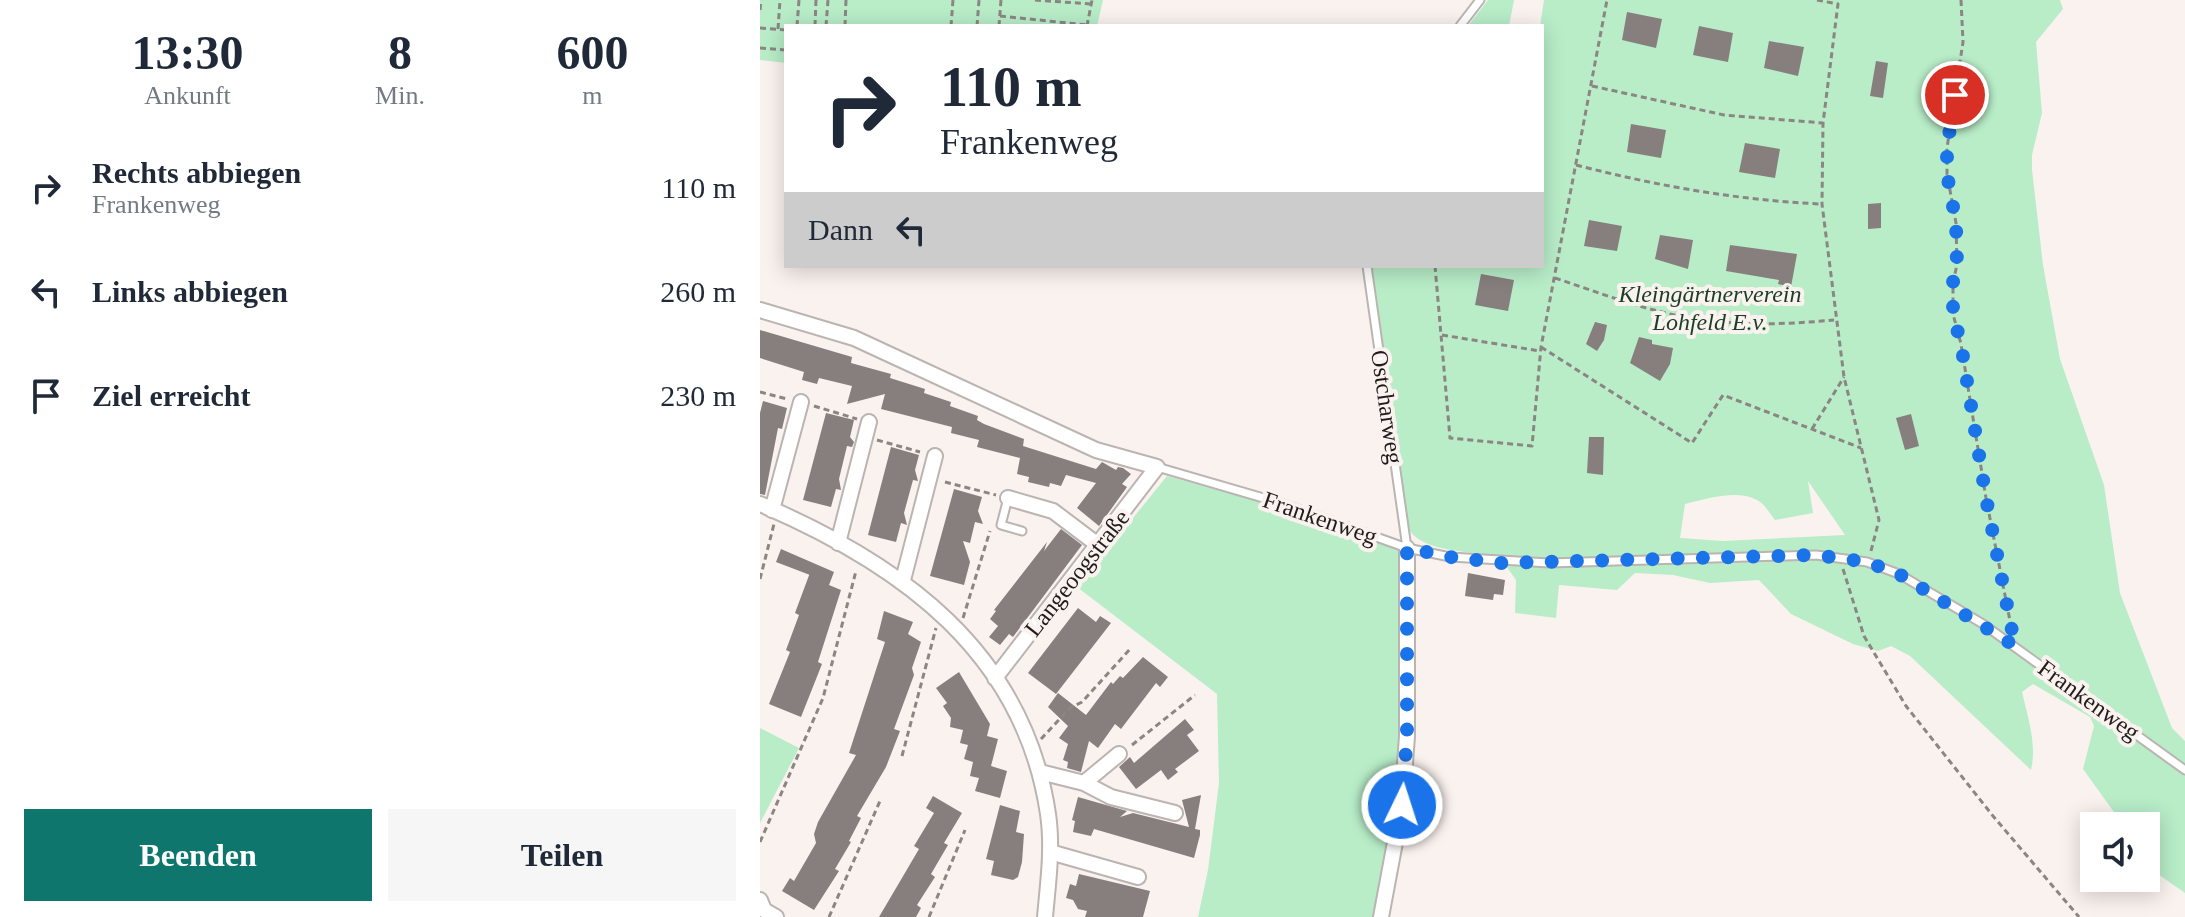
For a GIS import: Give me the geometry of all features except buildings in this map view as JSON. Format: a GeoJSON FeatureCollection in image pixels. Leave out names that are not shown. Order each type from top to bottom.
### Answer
{"type":"FeatureCollection","features":[{"type":"Feature","properties":{"kind":"street","name":"Frankenweg"},"geometry":{"type":"LineString","coordinates":[[760,310],[854,338],[1085,445],[1157,467]]}},
{"type":"Feature","properties":{"kind":"street"},"geometry":{"type":"LineString","coordinates":[[801,402],[770,509],[903,580],[960,629],[995,678],[1005,693],[1040,772],[1048,816],[1050,852],[1045,917]]}},
{"type":"Feature","properties":{"kind":"street"},"geometry":{"type":"LineString","coordinates":[[838,543],[867,430]]}},
{"type":"Feature","properties":{"kind":"street"},"geometry":{"type":"LineString","coordinates":[[903,580],[935,456]]}},
{"type":"Feature","properties":{"kind":"street","name":"Langeoogstraße"},"geometry":{"type":"LineString","coordinates":[[995,678],[1157,467]]}},
{"type":"Feature","properties":{"kind":"street"},"geometry":{"type":"LineString","coordinates":[[1008,498],[1053,511],[1098,545]]}},
{"type":"Feature","properties":{"kind":"street"},"geometry":{"type":"LineString","coordinates":[[1381,917],[1402,805],[1405,763],[1407,548]]}},
{"type":"Feature","properties":{"kind":"street"},"geometry":{"type":"LineString","coordinates":[[1084,783],[1119,754]]}},
{"type":"Feature","properties":{"kind":"street"},"geometry":{"type":"LineString","coordinates":[[1040,772],[1084,783],[1111,797],[1175,813]]}},
{"type":"Feature","properties":{"kind":"street"},"geometry":{"type":"LineString","coordinates":[[1050,852],[1138,877]]}},
{"type":"Feature","properties":{"kind":"street"},"geometry":{"type":"LineString","coordinates":[[760,900],[764,910],[776,917]]}},
{"type":"Feature","properties":{"kind":"lane"},"geometry":{"type":"LineString","coordinates":[[1462,24],[1480,0]]}},
{"type":"Feature","properties":{"kind":"lane","name":"Ostcharweg"},"geometry":{"type":"LineString","coordinates":[[1367,268],[1407,548]]}},
{"type":"Feature","properties":{"kind":"lane","name":"Frankenweg"},"geometry":{"type":"LineString","coordinates":[[1157,467],[1284,504],[1407,548],[1450,557],[1501,563],[1816,555],[1867,562],[1899,574],[2015,646],[2185,770]]}},
{"type":"Feature","properties":{"kind":"lane"},"geometry":{"type":"LineString","coordinates":[[1008,498],[1001,525],[1022,531]]}},
{"type":"Feature","properties":{"kind":"path"},"geometry":{"type":"LineString","coordinates":[[760,10],[761,0]]}},
{"type":"Feature","properties":{"kind":"path"},"geometry":{"type":"LineString","coordinates":[[778,29],[780,0]]}},
{"type":"Feature","properties":{"kind":"path"},"geometry":{"type":"LineString","coordinates":[[797,24],[799,0]]}},
{"type":"Feature","properties":{"kind":"path"},"geometry":{"type":"LineString","coordinates":[[815,24],[816,0]]}},
{"type":"Feature","properties":{"kind":"path"},"geometry":{"type":"LineString","coordinates":[[826,24],[828,0]]}},
{"type":"Feature","properties":{"kind":"path"},"geometry":{"type":"LineString","coordinates":[[845,24],[846,0]]}},
{"type":"Feature","properties":{"kind":"path"},"geometry":{"type":"LineString","coordinates":[[951,24],[953,0]]}},
{"type":"Feature","properties":{"kind":"path"},"geometry":{"type":"LineString","coordinates":[[977,24],[979,0]]}},
{"type":"Feature","properties":{"kind":"path"},"geometry":{"type":"LineString","coordinates":[[999,24],[1001,0]]}},
{"type":"Feature","properties":{"kind":"path"},"geometry":{"type":"LineString","coordinates":[[1035,0],[1091,3]]}},
{"type":"Feature","properties":{"kind":"path"},"geometry":{"type":"LineString","coordinates":[[1081,0],[1091,3]]}},
{"type":"Feature","properties":{"kind":"path"},"geometry":{"type":"LineString","coordinates":[[1435,268],[1450,438],[1532,446],[1540,349],[1607,0]]}},
{"type":"Feature","properties":{"kind":"path"},"geometry":{"type":"LineString","coordinates":[[1817,0],[1838,4],[1823,123],[1822,204],[1834,320],[1844,377],[1879,520],[1867,562]]}},
{"type":"Feature","properties":{"kind":"path"},"geometry":{"type":"LineString","coordinates":[[1961,0],[1963,42],[1947,148],[1947,174],[1956,223],[1953,314],[2015,646]]}},
{"type":"Feature","properties":{"kind":"path"},"geometry":{"type":"LineString","coordinates":[[1087,24],[1091,3]]}},
{"type":"Feature","properties":{"kind":"path"},"geometry":{"type":"LineString","coordinates":[[1000,16],[1077,24]]}},
{"type":"Feature","properties":{"kind":"path"},"geometry":{"type":"LineString","coordinates":[[760,28],[784,30]]}},
{"type":"Feature","properties":{"kind":"path"},"geometry":{"type":"LineString","coordinates":[[760,48],[784,50]]}},
{"type":"Feature","properties":{"kind":"path"},"geometry":{"type":"LineString","coordinates":[[1592,86],[1724,115],[1823,123]]}},
{"type":"Feature","properties":{"kind":"path"},"geometry":{"type":"LineString","coordinates":[[1576,165],[1712,195],[1822,204]]}},
{"type":"Feature","properties":{"kind":"path"},"geometry":{"type":"LineString","coordinates":[[1555,278],[1700,320],[1792,324],[1834,320]]}},
{"type":"Feature","properties":{"kind":"path"},"geometry":{"type":"LineString","coordinates":[[1442,335],[1540,349],[1692,443],[1723,395],[1861,449]]}},
{"type":"Feature","properties":{"kind":"path"},"geometry":{"type":"LineString","coordinates":[[1812,430],[1844,377]]}},
{"type":"Feature","properties":{"kind":"path"},"geometry":{"type":"LineString","coordinates":[[867,430],[935,456]]}},
{"type":"Feature","properties":{"kind":"path"},"geometry":{"type":"LineString","coordinates":[[930,478],[1008,498]]}},
{"type":"Feature","properties":{"kind":"path"},"geometry":{"type":"LineString","coordinates":[[760,579],[770,509]]}},
{"type":"Feature","properties":{"kind":"path"},"geometry":{"type":"LineString","coordinates":[[960,629],[975,570],[982,565],[991,523]]}},
{"type":"Feature","properties":{"kind":"path"},"geometry":{"type":"LineString","coordinates":[[760,842],[823,698],[860,555]]}},
{"type":"Feature","properties":{"kind":"path"},"geometry":{"type":"LineString","coordinates":[[1839,558],[1864,636],[1906,706],[1993,816],[2079,917]]}},
{"type":"Feature","properties":{"kind":"path"},"geometry":{"type":"LineString","coordinates":[[902,756],[940,611]]}},
{"type":"Feature","properties":{"kind":"path"},"geometry":{"type":"LineString","coordinates":[[1031,750],[1070,708],[1082,702],[1131,648]]}},
{"type":"Feature","properties":{"kind":"path"},"geometry":{"type":"LineString","coordinates":[[1119,754],[1195,695]]}},
{"type":"Feature","properties":{"kind":"path"},"geometry":{"type":"LineString","coordinates":[[829,917],[880,801]]}},
{"type":"Feature","properties":{"kind":"path"},"geometry":{"type":"LineString","coordinates":[[929,917],[965,830]]}},
{"type":"Feature","properties":{"kind":"green space"},"geometry":{"type":"Polygon","coordinates":[[[760,0],[1103,0],[1097,24],[784,24],[784,63],[760,60],[760,0]]]}},
{"type":"Feature","properties":{"kind":"green space"},"geometry":{"type":"Polygon","coordinates":[[[1488,0],[1514,0],[1509,24],[1470,24],[1488,0]]]}},
{"type":"Feature","properties":{"kind":"green space","name":"Kleingärtnerverein Lohfeld E.v."},"geometry":{"type":"Polygon","coordinates":[[[1544,0],[2060,0],[2063,9],[2036,42],[2042,113],[2032,155],[2032,170],[2043,265],[2060,359],[2104,485],[2120,593],[2172,728],[2185,741],[2185,893],[2160,875],[2160,812],[2114,812],[2083,769],[2094,726],[2090,717],[2033,684],[2022,692],[2032,741],[2031,770],[1910,656],[1891,646],[1878,651],[1853,644],[1791,614],[1759,580],[1710,583],[1673,575],[1635,573],[1617,590],[1559,585],[1556,618],[1515,613],[1516,580],[1499,556],[1450,550],[1416,538],[1409,530],[1372,268],[1544,268],[1544,24],[1540,24],[1544,0]],[[1808,481],[1813,513],[1775,520],[1762,504],[1749,497],[1731,495],[1711,498],[1685,504],[1680,538],[1723,541],[1845,535],[1808,481]]]}},
{"type":"Feature","properties":{"kind":"green space"},"geometry":{"type":"Polygon","coordinates":[[[1167,476],[1283,508],[1408,554],[1411,673],[1386,917],[1198,917],[1208,870],[1219,783],[1217,694],[1077,587],[1167,476]]]}},
{"type":"Feature","properties":{"kind":"green space"},"geometry":{"type":"Polygon","coordinates":[[[760,728],[799,748],[760,823],[760,728]]]}},
{"type":"Feature","properties":{"kind":"route"},"geometry":{"type":"LineString","coordinates":[[1402,805],[1407,736],[1407,548],[1501,563],[1816,555],[1867,562],[1899,574],[2015,646],[1953,314],[1956,223],[1947,174],[1947,148],[1955,95]]}}]}
